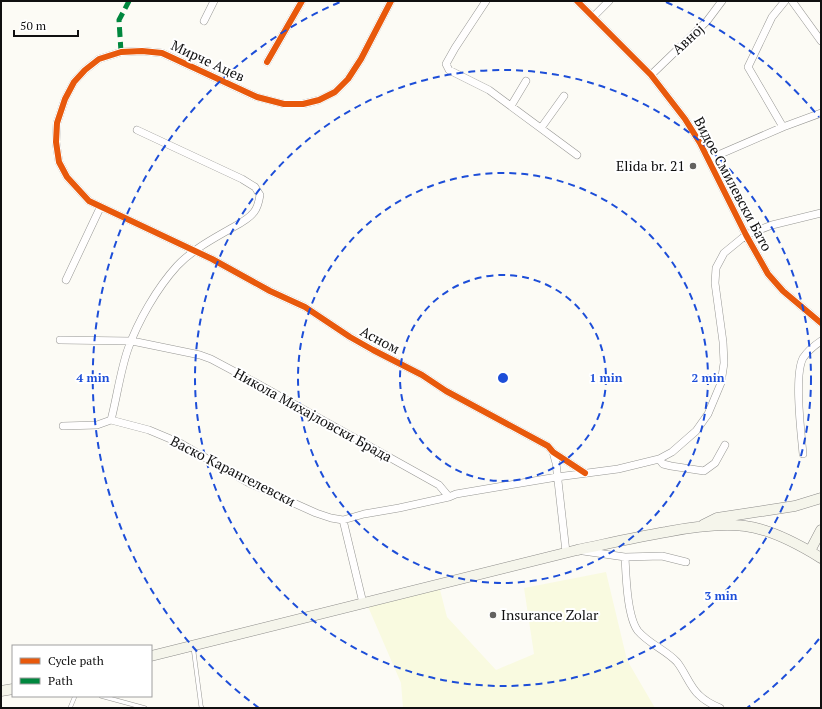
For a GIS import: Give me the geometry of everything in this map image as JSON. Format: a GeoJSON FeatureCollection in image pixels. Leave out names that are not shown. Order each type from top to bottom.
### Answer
{"type":"FeatureCollection","features":[{"type":"Feature","properties":{"kind":"main road"},"geometry":{"type":"LineString","coordinates":[[701,526],[717,518],[796,506],[821,498]]}},
{"type":"Feature","properties":{"kind":"main road"},"geometry":{"type":"LineString","coordinates":[[152,656],[566,552],[639,537],[701,526],[746,526],[767,532],[817,553],[821,530]]}},
{"type":"Feature","properties":{"kind":"main road"},"geometry":{"type":"LineString","coordinates":[[1,691],[12,689]]}},
{"type":"Feature","properties":{"kind":"street"},"geometry":{"type":"LineString","coordinates":[[204,21],[214,1]]}},
{"type":"Feature","properties":{"kind":"street"},"geometry":{"type":"LineString","coordinates":[[267,62],[302,1]]}},
{"type":"Feature","properties":{"kind":"street","name":"Мирче Ацев"},"geometry":{"type":"LineString","coordinates":[[194,250],[100,208],[89,201],[67,177],[59,162],[56,142],[57,123],[65,99],[71,88],[85,70],[99,59],[121,52],[142,51],[162,53],[257,97],[284,104],[303,104],[320,100],[335,92],[348,79],[361,59],[391,1]]}},
{"type":"Feature","properties":{"kind":"street"},"geometry":{"type":"LineString","coordinates":[[486,1],[446,64],[449,70],[490,90],[577,155]]}},
{"type":"Feature","properties":{"kind":"street","name":"Видое Смилевски Бато"},"geometry":{"type":"LineString","coordinates":[[577,1],[650,75],[685,119],[709,159],[746,235],[768,274],[783,291],[821,323]]}},
{"type":"Feature","properties":{"kind":"street"},"geometry":{"type":"LineString","coordinates":[[594,17],[609,1]]}},
{"type":"Feature","properties":{"kind":"street","name":"Авној"},"geometry":{"type":"LineString","coordinates":[[650,75],[707,21],[722,1]]}},
{"type":"Feature","properties":{"kind":"street"},"geometry":{"type":"LineString","coordinates":[[783,127],[748,66],[772,16],[785,1]]}},
{"type":"Feature","properties":{"kind":"street"},"geometry":{"type":"LineString","coordinates":[[792,1],[821,41]]}},
{"type":"Feature","properties":{"kind":"street"},"geometry":{"type":"LineString","coordinates":[[511,106],[526,81]]}},
{"type":"Feature","properties":{"kind":"street"},"geometry":{"type":"LineString","coordinates":[[541,128],[564,96]]}},
{"type":"Feature","properties":{"kind":"street"},"geometry":{"type":"LineString","coordinates":[[709,159],[821,112]]}},
{"type":"Feature","properties":{"kind":"street"},"geometry":{"type":"LineString","coordinates":[[63,426],[97,425],[111,420],[128,350],[135,332],[151,303],[165,282],[177,266],[194,250],[254,213],[258,205],[260,195],[256,187],[137,130]]}},
{"type":"Feature","properties":{"kind":"street"},"geometry":{"type":"LineString","coordinates":[[66,280],[100,208]]}},
{"type":"Feature","properties":{"kind":"street"},"geometry":{"type":"LineString","coordinates":[[449,497],[456,494],[557,477],[618,469],[659,459],[672,452],[696,431],[708,414],[721,383],[724,363],[723,342],[715,283],[716,268],[724,253],[746,235],[772,225],[821,214]]}},
{"type":"Feature","properties":{"kind":"street","name":"Асном"},"geometry":{"type":"LineString","coordinates":[[194,250],[270,291],[305,307],[350,337],[422,375],[446,391],[548,446],[553,452],[585,474]]}},
{"type":"Feature","properties":{"kind":"street","name":"Никола Михајловски Брада"},"geometry":{"type":"LineString","coordinates":[[60,340],[132,341],[200,355],[211,359],[439,485],[449,497]]}},
{"type":"Feature","properties":{"kind":"street"},"geometry":{"type":"LineString","coordinates":[[803,454],[798,387],[799,369],[804,357],[821,340]]}},
{"type":"Feature","properties":{"kind":"street","name":"Васко Карангелевски"},"geometry":{"type":"LineString","coordinates":[[111,420],[149,430],[180,443],[249,483],[316,513],[331,518],[343,520],[364,514],[449,497]]}},
{"type":"Feature","properties":{"kind":"street"},"geometry":{"type":"LineString","coordinates":[[659,459],[663,464],[704,471],[715,463],[725,445]]}},
{"type":"Feature","properties":{"kind":"street"},"geometry":{"type":"LineString","coordinates":[[553,452],[566,552]]}},
{"type":"Feature","properties":{"kind":"street"},"geometry":{"type":"LineString","coordinates":[[343,520],[363,603]]}},
{"type":"Feature","properties":{"kind":"street"},"geometry":{"type":"LineString","coordinates":[[576,550],[625,557],[662,556],[686,562]]}},
{"type":"Feature","properties":{"kind":"street"},"geometry":{"type":"LineString","coordinates":[[625,557],[630,609],[633,622],[638,631],[676,661],[699,695],[720,708]]}},
{"type":"Feature","properties":{"kind":"lane"},"geometry":{"type":"LineString","coordinates":[[193,645],[202,708]]}},
{"type":"Feature","properties":{"kind":"lane"},"geometry":{"type":"LineString","coordinates":[[70,708],[75,697]]}},
{"type":"Feature","properties":{"kind":"lane"},"geometry":{"type":"LineString","coordinates":[[104,697],[145,708]]}},
{"type":"Feature","properties":{"kind":"green space"},"geometry":{"type":"Polygon","coordinates":[[[606,572],[627,660],[655,708],[403,708],[401,683],[366,602],[439,586],[447,617],[496,670],[534,654],[524,588],[606,572]]]}},
{"type":"Feature","properties":{"kind":"marked path"},"geometry":{"type":"LineString","coordinates":[[121,52],[119,20],[129,1]]}},
{"type":"Feature","properties":{"kind":"cycle path"},"geometry":{"type":"LineString","coordinates":[[267,62],[302,1]]}},
{"type":"Feature","properties":{"kind":"cycle path"},"geometry":{"type":"LineString","coordinates":[[391,1],[361,59],[348,79],[335,92],[319,100],[303,104],[284,104],[257,97],[162,53],[142,51],[121,52],[99,59],[85,70],[74,82],[65,99],[57,123],[56,142],[59,162],[67,177],[89,201],[212,259],[270,291],[305,307],[350,337],[422,375],[446,391],[548,446],[553,452],[585,473]]}},
{"type":"Feature","properties":{"kind":"cycle path"},"geometry":{"type":"LineString","coordinates":[[577,1],[651,75],[685,119],[700,143],[746,235],[768,274],[783,291],[821,323]]}},
{"type":"Feature","properties":{"kind":"place","name":"Elida br. 21"},"geometry":{"type":"Point","coordinates":[693,166]}},
{"type":"Feature","properties":{"kind":"place","name":"Insurance Zolar"},"geometry":{"type":"Point","coordinates":[493,615]}}]}
